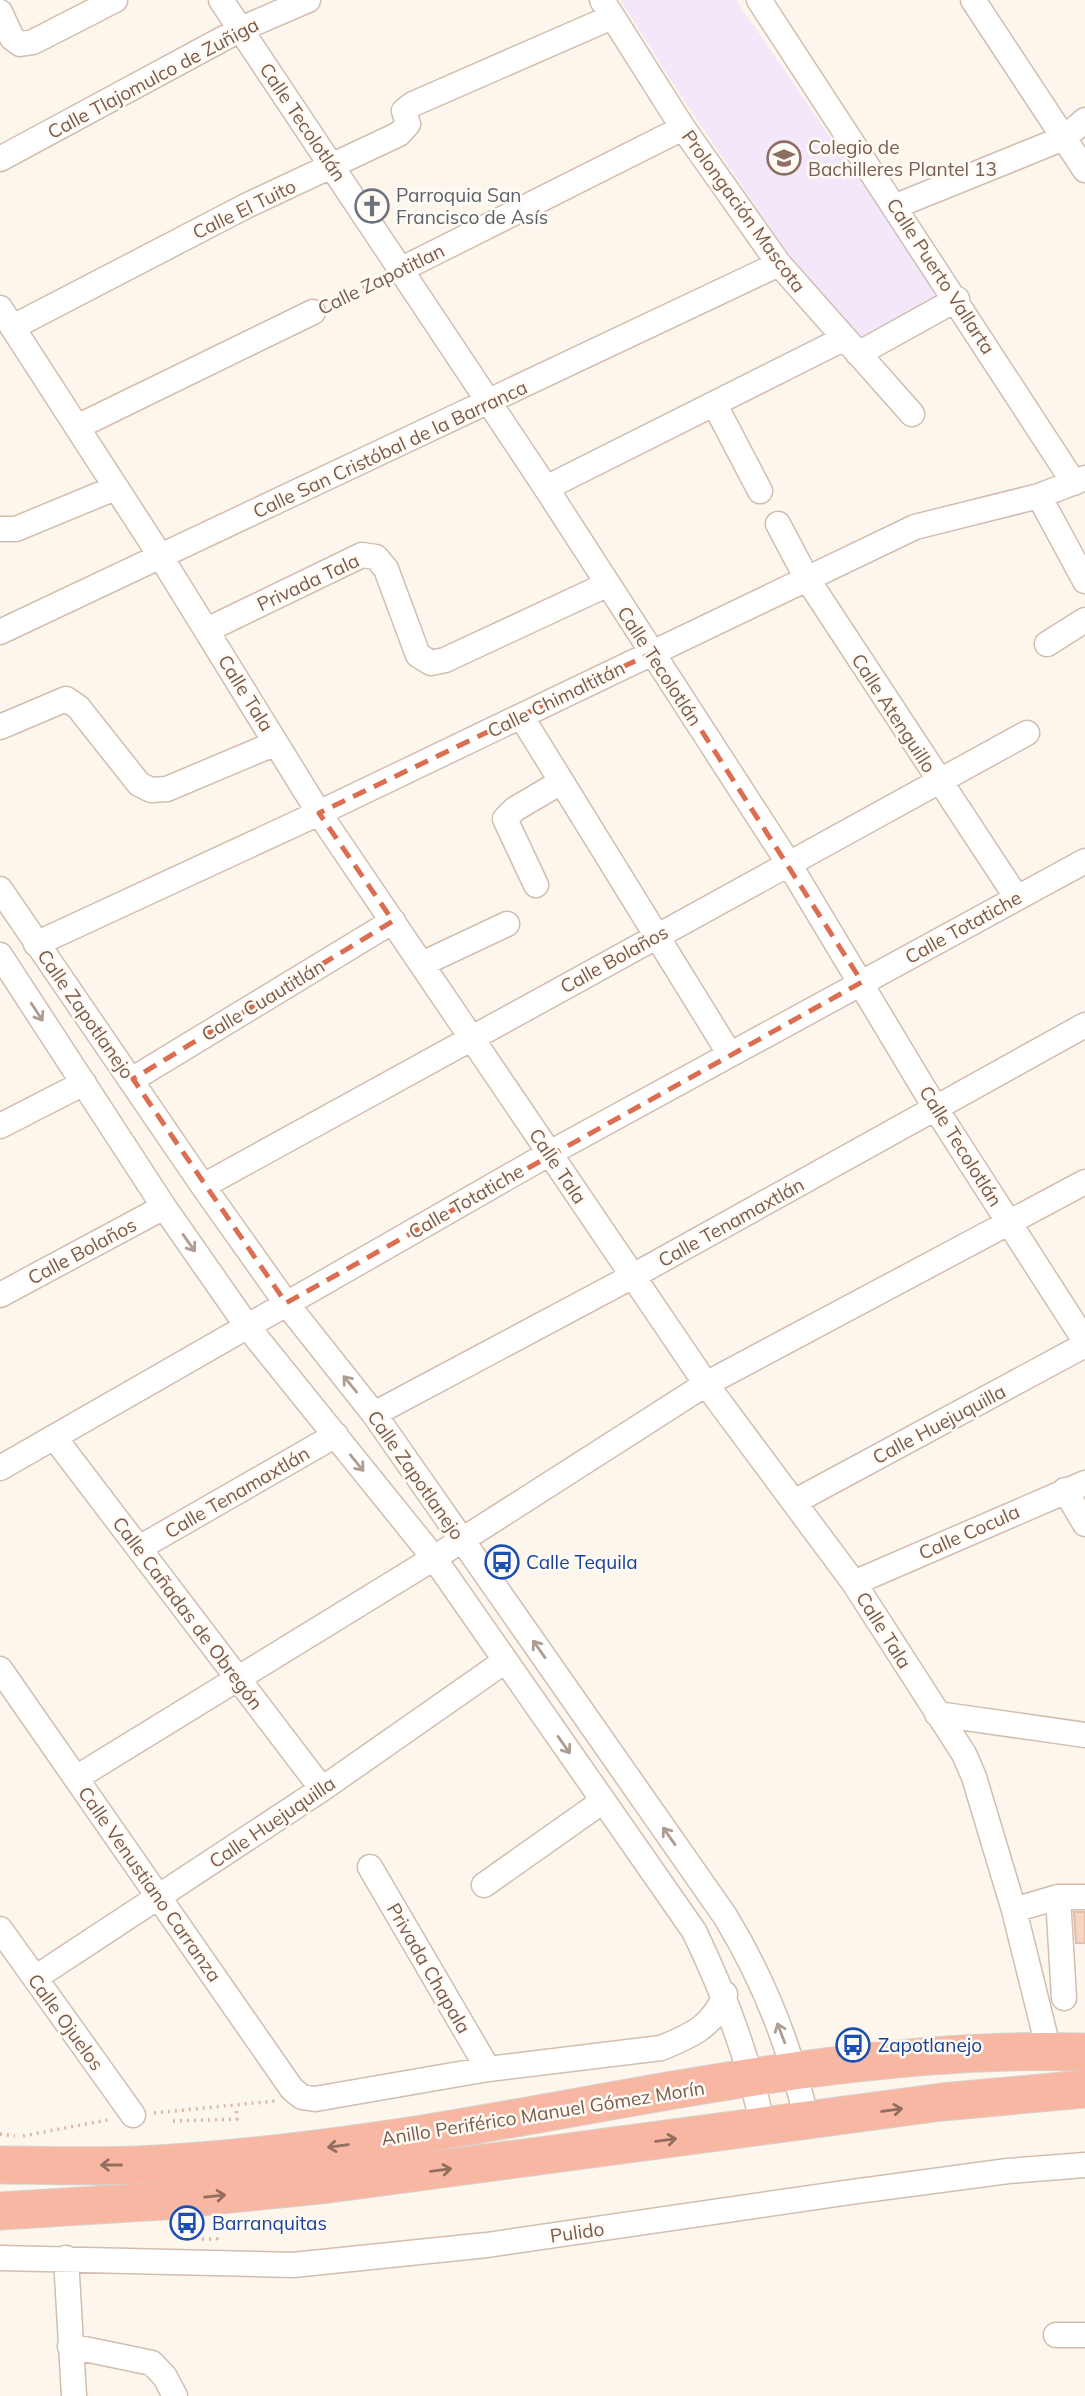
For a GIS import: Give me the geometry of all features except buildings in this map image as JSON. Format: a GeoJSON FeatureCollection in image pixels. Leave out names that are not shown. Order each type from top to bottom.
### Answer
{"type":"FeatureCollection","features":[{"type":"Feature","properties":{"kind":"highway","name":"Anillo Periférico Manuel Gómez Morín"},"geometry":{"type":"LineString","coordinates":[[0,2165],[137,2165],[274,2154],[413,2135],[753,2078],[912,2058],[1049,2051],[1085,2053]]}},
{"type":"Feature","properties":{"kind":"highway","name":"Anillo Periférico Manuel Gómez Morín"},"geometry":{"type":"LineString","coordinates":[[0,2211],[162,2201],[316,2185],[763,2128],[942,2102],[1085,2089]]}},
{"type":"Feature","properties":{"kind":"street"},"geometry":{"type":"LineString","coordinates":[[0,12],[12,38],[20,44],[33,42],[115,0]]}},
{"type":"Feature","properties":{"kind":"street","name":"Calle Tecolotlán"},"geometry":{"type":"LineString","coordinates":[[222,0],[545,488],[789,864],[936,1109],[1085,1343]]}},
{"type":"Feature","properties":{"kind":"street","name":"Calle Tlajomulco de Zuñiga"},"geometry":{"type":"LineString","coordinates":[[0,159],[242,29],[308,0]]}},
{"type":"Feature","properties":{"kind":"street","name":"Calle Puerto Vallarta"},"geometry":{"type":"LineString","coordinates":[[759,0],[1080,480]]}},
{"type":"Feature","properties":{"kind":"street"},"geometry":{"type":"LineString","coordinates":[[973,0],[1085,170]]}},
{"type":"Feature","properties":{"kind":"street","name":"Prolongación Mascota"},"geometry":{"type":"LineString","coordinates":[[607,8],[683,128],[779,264],[912,414]]}},
{"type":"Feature","properties":{"kind":"street","name":"Calle El Tuito"},"geometry":{"type":"LineString","coordinates":[[7,317],[399,134],[408,124],[404,111],[413,104],[607,8]]}},
{"type":"Feature","properties":{"kind":"street"},"geometry":{"type":"LineString","coordinates":[[896,206],[1063,138],[1085,120]]}},
{"type":"Feature","properties":{"kind":"street","name":"Calle Zapotitlan"},"geometry":{"type":"LineString","coordinates":[[400,270],[683,128]]}},
{"type":"Feature","properties":{"kind":"street","name":"Calle San Cristóbal de la Barranca"},"geometry":{"type":"LineString","coordinates":[[0,632],[779,264]]}},
{"type":"Feature","properties":{"kind":"street"},"geometry":{"type":"LineString","coordinates":[[545,488],[715,405],[957,299]]}},
{"type":"Feature","properties":{"kind":"street","name":"Calle Zapotitlan"},"geometry":{"type":"LineString","coordinates":[[77,427],[313,312]]}},
{"type":"Feature","properties":{"kind":"street","name":"Calle Tala"},"geometry":{"type":"LineString","coordinates":[[7,317],[161,557],[319,813],[706,1384],[854,1583],[964,1755],[974,1777],[1014,1910],[1049,2051]]}},
{"type":"Feature","properties":{"kind":"street"},"geometry":{"type":"LineString","coordinates":[[715,405],[760,491]]}},
{"type":"Feature","properties":{"kind":"street","name":"Calle Chimaltitán"},"geometry":{"type":"LineString","coordinates":[[36,944],[319,813],[915,527],[1039,496],[1080,480]]}},
{"type":"Feature","properties":{"kind":"street"},"geometry":{"type":"LineString","coordinates":[[0,529],[16,529],[115,488]]}},
{"type":"Feature","properties":{"kind":"street"},"geometry":{"type":"LineString","coordinates":[[1039,496],[1085,580]]}},
{"type":"Feature","properties":{"kind":"street","name":"Calle Atenguillo"},"geometry":{"type":"LineString","coordinates":[[778,524],[806,577],[1017,898]]}},
{"type":"Feature","properties":{"kind":"street","name":"Privada Tala"},"geometry":{"type":"LineString","coordinates":[[206,630],[362,555],[376,557],[386,569],[418,655],[430,663],[445,660],[606,585]]}},
{"type":"Feature","properties":{"kind":"street"},"geometry":{"type":"LineString","coordinates":[[1047,644],[1085,620]]}},
{"type":"Feature","properties":{"kind":"street"},"geometry":{"type":"LineString","coordinates":[[0,727],[66,699],[78,707],[139,785],[151,790],[167,789],[276,743]]}},
{"type":"Feature","properties":{"kind":"street"},"geometry":{"type":"LineString","coordinates":[[521,716],[729,1053]]}},
{"type":"Feature","properties":{"kind":"street","name":"Calle Bolaños"},"geometry":{"type":"LineString","coordinates":[[202,1186],[1027,733]]}},
{"type":"Feature","properties":{"kind":"street"},"geometry":{"type":"LineString","coordinates":[[536,885],[505,819],[515,809],[561,782]]}},
{"type":"Feature","properties":{"kind":"street","name":"Calle Totatiche"},"geometry":{"type":"LineString","coordinates":[[0,1468],[550,1153],[1085,861]]}},
{"type":"Feature","properties":{"kind":"street","name":"Calle Zapotlanejo"},"geometry":{"type":"LineString","coordinates":[[0,889],[133,1079],[202,1186],[286,1303],[374,1414],[725,1916],[751,1959],[796,2073],[807,2122]]}},
{"type":"Feature","properties":{"kind":"street","name":"Calle Cuautitlán"},"geometry":{"type":"LineString","coordinates":[[133,1079],[393,921]]}},
{"type":"Feature","properties":{"kind":"street"},"geometry":{"type":"LineString","coordinates":[[422,964],[507,924]]}},
{"type":"Feature","properties":{"kind":"street","name":"Calle Zapotlanejo"},"geometry":{"type":"LineString","coordinates":[[1,960],[164,1207],[247,1326],[434,1558],[694,1931],[725,1994],[753,2078],[763,2128]]}},
{"type":"Feature","properties":{"kind":"street","name":"Calle Tenamaxtlán"},"geometry":{"type":"LineString","coordinates":[[374,1414],[633,1276],[1085,1025]]}},
{"type":"Feature","properties":{"kind":"street"},"geometry":{"type":"LineString","coordinates":[[0,1126],[84,1083]]}},
{"type":"Feature","properties":{"kind":"street"},"geometry":{"type":"LineString","coordinates":[[76,1778],[434,1558],[706,1384],[1085,1182]]}},
{"type":"Feature","properties":{"kind":"street","name":"Calle Bolaños"},"geometry":{"type":"LineString","coordinates":[[0,1295],[164,1207]]}},
{"type":"Feature","properties":{"kind":"street","name":"Calle Huejuquilla"},"geometry":{"type":"LineString","coordinates":[[794,1502],[1085,1343]]}},
{"type":"Feature","properties":{"kind":"street","name":"Calle Tenamaxtlán"},"geometry":{"type":"LineString","coordinates":[[139,1548],[336,1436]]}},
{"type":"Feature","properties":{"kind":"street","name":"Calle Cañadas de Obregón"},"geometry":{"type":"LineString","coordinates":[[54,1437],[322,1789]]}},
{"type":"Feature","properties":{"kind":"street"},"geometry":{"type":"LineString","coordinates":[[1075,1486],[1085,1524]]}},
{"type":"Feature","properties":{"kind":"street","name":"Calle Cocula"},"geometry":{"type":"LineString","coordinates":[[854,1583],[1075,1486]]}},
{"type":"Feature","properties":{"kind":"street","name":"Calle Huejuquilla"},"geometry":{"type":"LineString","coordinates":[[34,1978],[322,1789],[505,1661]]}},
{"type":"Feature","properties":{"kind":"street","name":"Calle Venustiano Carranza"},"geometry":{"type":"LineString","coordinates":[[0,1669],[292,2089],[302,2097]]}},
{"type":"Feature","properties":{"kind":"street"},"geometry":{"type":"LineString","coordinates":[[937,1714],[1085,1735]]}},
{"type":"Feature","properties":{"kind":"street"},"geometry":{"type":"LineString","coordinates":[[484,1885],[603,1801]]}},
{"type":"Feature","properties":{"kind":"street","name":"Privada Chapala"},"geometry":{"type":"LineString","coordinates":[[370,1867],[488,2069]]}},
{"type":"Feature","properties":{"kind":"street"},"geometry":{"type":"LineString","coordinates":[[1038,2004],[1075,1999],[1058,1897]]}},
{"type":"Feature","properties":{"kind":"street"},"geometry":{"type":"LineString","coordinates":[[1014,1910],[1058,1897],[1085,1897]]}},
{"type":"Feature","properties":{"kind":"street","name":"Calle Ojuelos"},"geometry":{"type":"LineString","coordinates":[[0,1929],[133,2115]]}},
{"type":"Feature","properties":{"kind":"street"},"geometry":{"type":"LineString","coordinates":[[302,2097],[315,2099],[488,2069],[661,2048],[688,2037],[707,2025],[719,2011],[725,1994]]}},
{"type":"Feature","properties":{"kind":"street","name":"Pulido"},"geometry":{"type":"LineString","coordinates":[[0,2258],[293,2265],[487,2245],[891,2187],[1085,2165]]}},
{"type":"Feature","properties":{"kind":"street"},"geometry":{"type":"LineString","coordinates":[[66,2258],[74,2396]]}},
{"type":"Feature","properties":{"kind":"street"},"geometry":{"type":"LineString","coordinates":[[1055,2335],[1085,2335]]}},
{"type":"Feature","properties":{"kind":"street"},"geometry":{"type":"LineString","coordinates":[[70,2346],[152,2363],[165,2376],[175,2396]]}},
{"type":"Feature","properties":{"kind":"path","name":"Calle Zapotitlan"},"geometry":{"type":"LineString","coordinates":[[313,312],[400,270]]}},
{"type":"Feature","properties":{"kind":"path"},"geometry":{"type":"LineString","coordinates":[[0,2134],[22,2136],[133,2115],[236,2107],[302,2097]]}},
{"type":"Feature","properties":{"kind":"path"},"geometry":{"type":"LineString","coordinates":[[173,2121],[237,2119],[236,2107]]}},
{"type":"Feature","properties":{"kind":"path"},"geometry":{"type":"LineString","coordinates":[[192,2240],[217,2239]]}},
{"type":"Feature","properties":{"kind":"highlighted area"},"geometry":{"type":"Polygon","coordinates":[[[652,653],[862,982],[286,1303],[133,1079],[393,921],[319,813],[652,653]]]}},
{"type":"Feature","properties":{"kind":"shaded area","name":"Colegio de Bachilleres Plantel 13"},"geometry":{"type":"Polygon","coordinates":[[[620,0],[736,0],[942,299],[865,344],[801,273],[685,102],[620,0]]]}},
{"type":"Feature","properties":{"kind":"place","name":"Colegio de Bachilleres Plantel 13"},"geometry":{"type":"Point","coordinates":[784,158]}},
{"type":"Feature","properties":{"kind":"place","name":"Parroquia San Francisco de Asís"},"geometry":{"type":"Point","coordinates":[372,206]}},
{"type":"Feature","properties":{"kind":"place","name":"Calle Tequila"},"geometry":{"type":"Point","coordinates":[502,1562]}},
{"type":"Feature","properties":{"kind":"place","name":"Zapotlanejo"},"geometry":{"type":"Point","coordinates":[853,2045]}},
{"type":"Feature","properties":{"kind":"place","name":"Barranquitas"},"geometry":{"type":"Point","coordinates":[187,2223]}}]}
